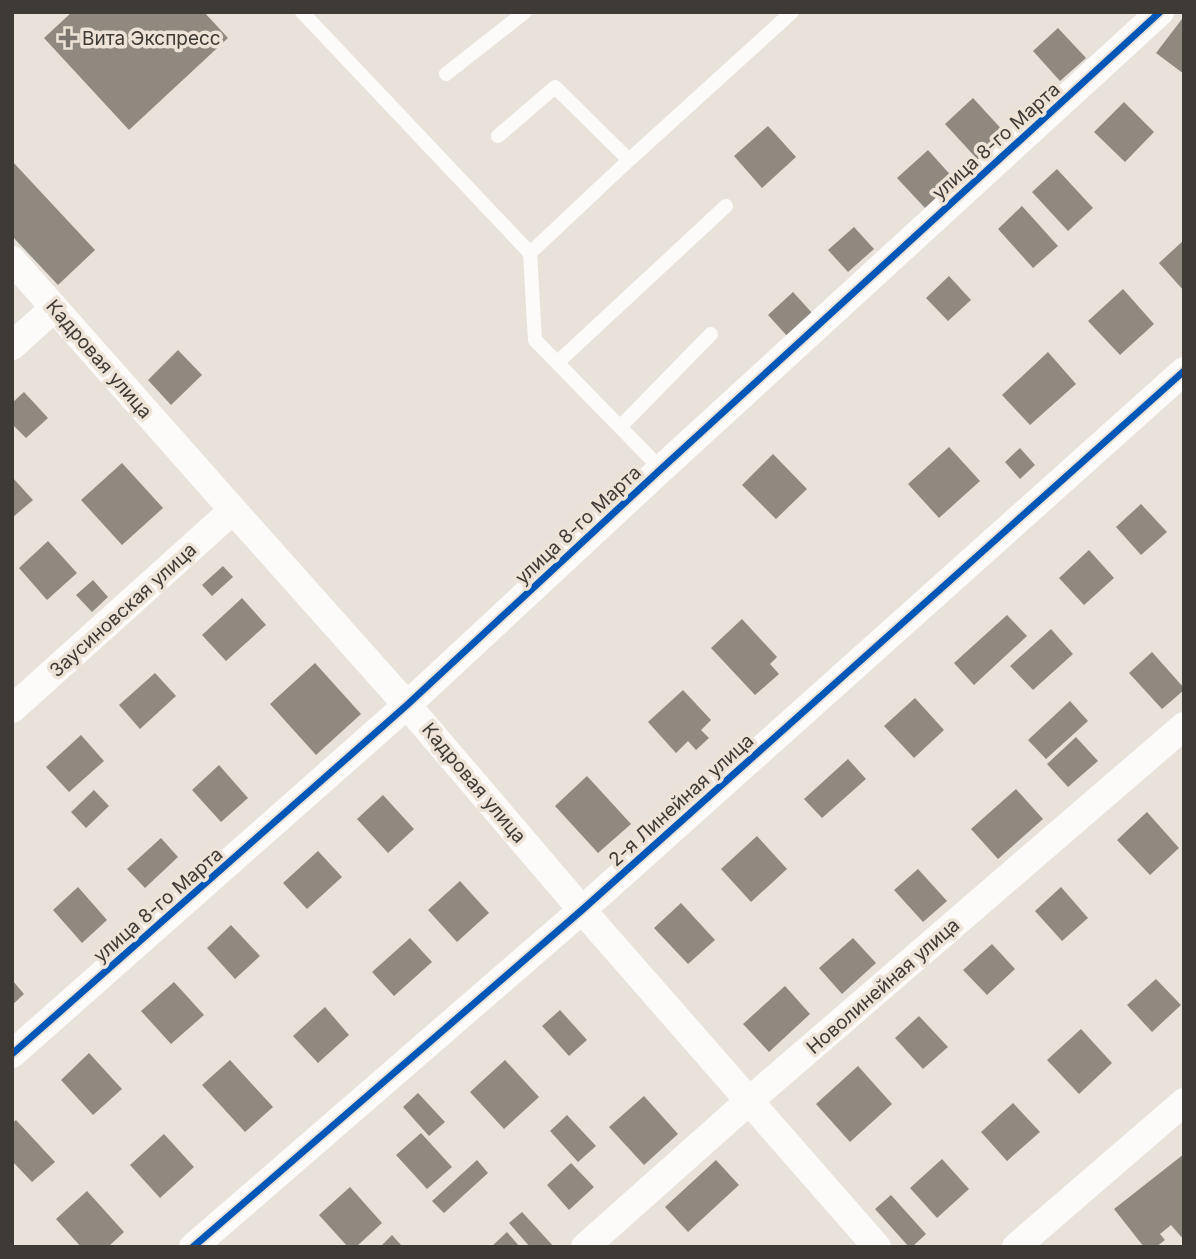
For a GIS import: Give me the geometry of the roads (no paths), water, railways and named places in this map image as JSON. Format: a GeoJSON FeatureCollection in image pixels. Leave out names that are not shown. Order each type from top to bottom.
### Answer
{"type":"FeatureCollection","features":[{"type":"Feature","properties":{"kind":"street","name":"улица 8-го Марта"},"geometry":{"type":"LineString","coordinates":[[12,1054],[407,705],[1160,12]]}},
{"type":"Feature","properties":{"kind":"street","name":"Кадровая улица"},"geometry":{"type":"LineString","coordinates":[[12,260],[407,705],[877,1247]]}},
{"type":"Feature","properties":{"kind":"street"},"geometry":{"type":"LineString","coordinates":[[12,345],[54,308]]}},
{"type":"Feature","properties":{"kind":"street","name":"2-я Линейная улица"},"geometry":{"type":"LineString","coordinates":[[193,1247],[582,910],[1184,371]]}},
{"type":"Feature","properties":{"kind":"street","name":"Заусиновская улица"},"geometry":{"type":"LineString","coordinates":[[12,709],[233,510]]}},
{"type":"Feature","properties":{"kind":"street","name":"Новолинейная улица"},"geometry":{"type":"LineString","coordinates":[[584,1247],[1184,726]]}},
{"type":"Feature","properties":{"kind":"street"},"geometry":{"type":"LineString","coordinates":[[1016,1247],[1184,1102]]}},
{"type":"Feature","properties":{"kind":"lane"},"geometry":{"type":"LineString","coordinates":[[302,12],[530,253],[535,340],[661,469]]}},
{"type":"Feature","properties":{"kind":"lane"},"geometry":{"type":"LineString","coordinates":[[446,74],[525,12]]}},
{"type":"Feature","properties":{"kind":"lane"},"geometry":{"type":"LineString","coordinates":[[530,253],[792,12]]}},
{"type":"Feature","properties":{"kind":"lane"},"geometry":{"type":"LineString","coordinates":[[498,135],[555,88],[629,160]]}},
{"type":"Feature","properties":{"kind":"lane"},"geometry":{"type":"LineString","coordinates":[[558,362],[726,206]]}},
{"type":"Feature","properties":{"kind":"lane"},"geometry":{"type":"LineString","coordinates":[[620,427],[711,334]]}},
{"type":"Feature","properties":{"kind":"place","name":"Вита Экспресс"},"geometry":{"type":"Point","coordinates":[68,38]}}]}
